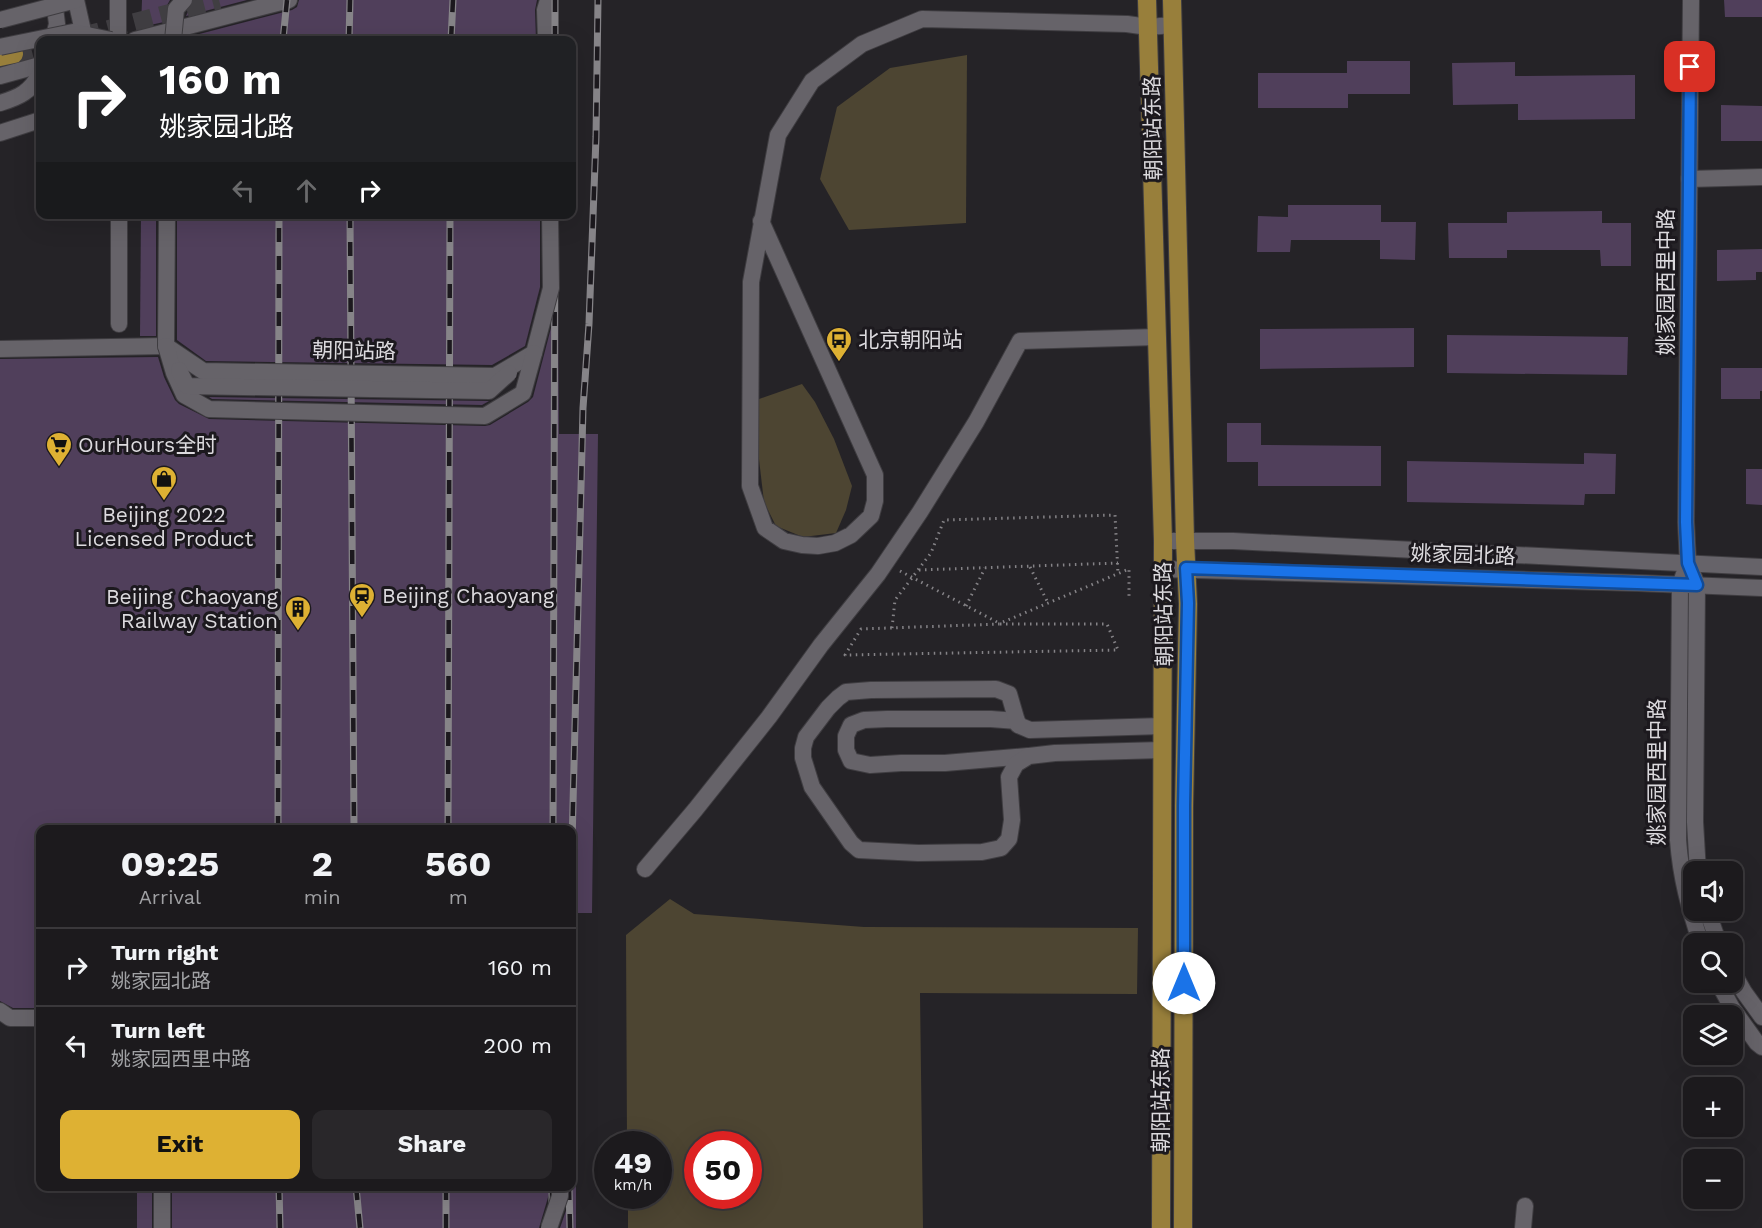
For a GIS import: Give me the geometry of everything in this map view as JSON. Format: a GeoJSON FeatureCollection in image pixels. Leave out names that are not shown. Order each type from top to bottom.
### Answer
{"type":"FeatureCollection","features":[{"type":"Feature","properties":{"kind":"main road","name":"朝阳站东路"},"geometry":{"type":"LineString","coordinates":[[1147,0],[1163,541],[1161,1228]]}},
{"type":"Feature","properties":{"kind":"main road","name":"朝阳站东路"},"geometry":{"type":"LineString","coordinates":[[1172,0],[1188,603],[1184,806],[1183,1228]]}},
{"type":"Feature","properties":{"kind":"street"},"geometry":{"type":"LineString","coordinates":[[54,0],[57,24],[54,36]]}},
{"type":"Feature","properties":{"kind":"street"},"geometry":{"type":"LineString","coordinates":[[0,20],[76,0],[84,36]]}},
{"type":"Feature","properties":{"kind":"street"},"geometry":{"type":"LineString","coordinates":[[118,0],[118,36]]}},
{"type":"Feature","properties":{"kind":"street"},"geometry":{"type":"LineString","coordinates":[[173,36],[176,9],[184,0]]}},
{"type":"Feature","properties":{"kind":"street"},"geometry":{"type":"LineString","coordinates":[[150,36],[289,0]]}},
{"type":"Feature","properties":{"kind":"street","name":"姚家园西里中路"},"geometry":{"type":"LineString","coordinates":[[1691,0],[1688,563],[1680,585],[1678,840],[1680,872],[1697,933]]}},
{"type":"Feature","properties":{"kind":"street"},"geometry":{"type":"LineString","coordinates":[[545,3],[546,36]]}},
{"type":"Feature","properties":{"kind":"street"},"geometry":{"type":"LineString","coordinates":[[761,221],[875,475],[875,501],[871,516],[851,535],[835,543],[818,546],[784,541],[765,528],[750,486],[751,282],[761,221],[778,135],[812,81],[862,44],[922,20],[1173,26]]}},
{"type":"Feature","properties":{"kind":"street"},"geometry":{"type":"LineString","coordinates":[[60,36],[73,32],[92,36]]}},
{"type":"Feature","properties":{"kind":"street"},"geometry":{"type":"LineString","coordinates":[[5,53],[36,43]]}},
{"type":"Feature","properties":{"kind":"street"},"geometry":{"type":"LineString","coordinates":[[0,76],[36,66]]}},
{"type":"Feature","properties":{"kind":"street"},"geometry":{"type":"LineString","coordinates":[[0,103],[19,98],[36,81]]}},
{"type":"Feature","properties":{"kind":"street"},"geometry":{"type":"LineString","coordinates":[[0,133],[36,121]]}},
{"type":"Feature","properties":{"kind":"street"},"geometry":{"type":"LineString","coordinates":[[1689,179],[1762,177]]}},
{"type":"Feature","properties":{"kind":"street"},"geometry":{"type":"LineString","coordinates":[[119,219],[119,324]]}},
{"type":"Feature","properties":{"kind":"street"},"geometry":{"type":"LineString","coordinates":[[167,219],[166,346],[174,374],[184,396],[209,409],[484,416],[523,393],[551,288],[550,219]]}},
{"type":"Feature","properties":{"kind":"street"},"geometry":{"type":"LineString","coordinates":[[645,869],[769,717],[821,645],[885,564],[976,422],[1020,341],[1157,337]]}},
{"type":"Feature","properties":{"kind":"street"},"geometry":{"type":"LineString","coordinates":[[0,349],[166,346]]}},
{"type":"Feature","properties":{"kind":"street","name":"朝阳站路"},"geometry":{"type":"LineString","coordinates":[[166,346],[203,371],[495,376],[534,352]]}},
{"type":"Feature","properties":{"kind":"street","name":"姚家园北路"},"geometry":{"type":"LineString","coordinates":[[1163,541],[1185,540],[1762,567]]}},
{"type":"Feature","properties":{"kind":"street","name":"姚家园西里中路"},"geometry":{"type":"LineString","coordinates":[[1688,563],[1697,585],[1695,822],[1697,861]]}},
{"type":"Feature","properties":{"kind":"street","name":"姚家园北路"},"geometry":{"type":"LineString","coordinates":[[1162,569],[1762,588]]}},
{"type":"Feature","properties":{"kind":"street"},"geometry":{"type":"LineString","coordinates":[[1029,756],[1016,764],[1009,777],[1012,820],[1009,839],[1001,848],[982,852],[918,853],[859,850],[851,843],[812,787],[803,758],[803,748],[806,736],[828,708],[846,692],[882,689],[996,689],[1009,694],[1018,725],[1030,730],[1162,726]]}},
{"type":"Feature","properties":{"kind":"street"},"geometry":{"type":"LineString","coordinates":[[1017,721],[991,718],[864,720],[852,725],[846,736],[846,750],[851,761],[870,765],[945,763],[1055,753],[1162,750]]}},
{"type":"Feature","properties":{"kind":"street"},"geometry":{"type":"LineString","coordinates":[[1743,990],[1762,1017]]}},
{"type":"Feature","properties":{"kind":"street"},"geometry":{"type":"LineString","coordinates":[[1724,993],[1732,1008],[1762,1047]]}},
{"type":"Feature","properties":{"kind":"street"},"geometry":{"type":"LineString","coordinates":[[0,1011],[10,1018],[36,1018]]}},
{"type":"Feature","properties":{"kind":"street"},"geometry":{"type":"LineString","coordinates":[[162,1191],[162,1228]]}},
{"type":"Feature","properties":{"kind":"street"},"geometry":{"type":"LineString","coordinates":[[549,1228],[560,1191]]}},
{"type":"Feature","properties":{"kind":"street"},"geometry":{"type":"LineString","coordinates":[[1523,1228],[1525,1206]]}},
{"type":"Feature","properties":{"kind":"path"},"geometry":{"type":"LineString","coordinates":[[892,628],[895,600],[932,553],[944,520],[1115,515],[1118,574]]}},
{"type":"Feature","properties":{"kind":"path"},"geometry":{"type":"LineString","coordinates":[[919,570],[1118,563]]}},
{"type":"Feature","properties":{"kind":"path"},"geometry":{"type":"LineString","coordinates":[[885,564],[1000,624]]}},
{"type":"Feature","properties":{"kind":"path"},"geometry":{"type":"LineString","coordinates":[[1029,566],[1048,603]]}},
{"type":"Feature","properties":{"kind":"path"},"geometry":{"type":"LineString","coordinates":[[966,606],[985,568]]}},
{"type":"Feature","properties":{"kind":"path"},"geometry":{"type":"LineString","coordinates":[[1000,624],[1130,569],[1130,596]]}},
{"type":"Feature","properties":{"kind":"path"},"geometry":{"type":"LineString","coordinates":[[1000,624],[1107,624],[1118,650],[845,655],[861,629],[892,628],[1000,624]]}},
{"type":"Feature","properties":{"kind":"shaded area"},"geometry":{"type":"Polygon","coordinates":[[[967,55],[966,223],[849,230],[820,179],[837,107],[890,68],[967,55]]]}},
{"type":"Feature","properties":{"kind":"shaded area"},"geometry":{"type":"Polygon","coordinates":[[[802,384],[815,402],[834,439],[852,486],[846,510],[836,533],[803,537],[776,526],[764,502],[758,451],[759,399],[802,384]]]}},
{"type":"Feature","properties":{"kind":"shaded area"},"geometry":{"type":"Polygon","coordinates":[[[670,899],[694,914],[864,927],[1138,928],[1137,994],[920,993],[923,1228],[628,1228],[628,1209],[672,1209],[672,1131],[627,1131],[626,935],[670,899]]]}},
{"type":"Feature","properties":{"kind":"building"},"geometry":{"type":"Polygon","coordinates":[[[142,0],[170,0],[166,7],[164,22],[141,27],[142,0]]]}},
{"type":"Feature","properties":{"kind":"building"},"geometry":{"type":"Polygon","coordinates":[[[194,0],[247,0],[186,16],[194,0]]]}},
{"type":"Feature","properties":{"kind":"building"},"geometry":{"type":"Polygon","coordinates":[[[299,0],[537,0],[536,36],[192,36],[297,7],[299,0]]]}},
{"type":"Feature","properties":{"kind":"building"},"geometry":{"type":"Polygon","coordinates":[[[1724,0],[1762,0],[1762,17],[1725,17],[1724,0]]]}},
{"type":"Feature","properties":{"kind":"building"},"geometry":{"type":"Polygon","coordinates":[[[1347,61],[1410,61],[1410,94],[1348,94],[1348,108],[1258,108],[1258,73],[1347,73],[1347,61]]]}},
{"type":"Feature","properties":{"kind":"building"},"geometry":{"type":"Polygon","coordinates":[[[1515,62],[1515,76],[1635,75],[1635,119],[1518,120],[1518,104],[1453,105],[1452,63],[1515,62]]]}},
{"type":"Feature","properties":{"kind":"building"},"geometry":{"type":"Polygon","coordinates":[[[1721,105],[1762,106],[1762,141],[1721,141],[1721,105]]]}},
{"type":"Feature","properties":{"kind":"building"},"geometry":{"type":"Polygon","coordinates":[[[1288,205],[1381,205],[1381,222],[1416,222],[1415,260],[1380,259],[1380,240],[1291,240],[1290,252],[1257,252],[1258,216],[1288,217],[1288,205]]]}},
{"type":"Feature","properties":{"kind":"building"},"geometry":{"type":"Polygon","coordinates":[[[1602,211],[1602,223],[1631,223],[1631,266],[1601,266],[1600,250],[1507,250],[1507,258],[1449,258],[1448,223],[1507,223],[1507,212],[1602,211]]]}},
{"type":"Feature","properties":{"kind":"building"},"geometry":{"type":"Polygon","coordinates":[[[141,219],[156,219],[156,336],[140,336],[141,219]]]}},
{"type":"Feature","properties":{"kind":"building"},"geometry":{"type":"Polygon","coordinates":[[[177,219],[540,219],[540,287],[525,346],[492,365],[206,361],[177,340],[177,219]]]}},
{"type":"Feature","properties":{"kind":"building"},"geometry":{"type":"Polygon","coordinates":[[[1762,249],[1762,272],[1756,272],[1756,280],[1717,281],[1717,250],[1762,249]]]}},
{"type":"Feature","properties":{"kind":"building","name":"Beijing Chaoyang Railway Station"},"geometry":{"type":"Polygon","coordinates":[[[558,301],[559,434],[598,434],[592,913],[576,913],[576,825],[36,825],[36,1008],[13,1008],[0,1001],[0,359],[158,357],[175,400],[209,419],[485,426],[533,397],[558,301]]]}},
{"type":"Feature","properties":{"kind":"building"},"geometry":{"type":"Polygon","coordinates":[[[1414,328],[1414,367],[1260,369],[1260,329],[1414,328]]]}},
{"type":"Feature","properties":{"kind":"building"},"geometry":{"type":"Polygon","coordinates":[[[1447,335],[1628,337],[1627,375],[1447,373],[1447,335]]]}},
{"type":"Feature","properties":{"kind":"building"},"geometry":{"type":"Polygon","coordinates":[[[1721,368],[1762,368],[1760,399],[1721,399],[1721,368]]]}},
{"type":"Feature","properties":{"kind":"building"},"geometry":{"type":"Polygon","coordinates":[[[209,397],[489,401],[482,405],[212,399],[209,397]]]}},
{"type":"Feature","properties":{"kind":"building"},"geometry":{"type":"Polygon","coordinates":[[[1227,423],[1261,423],[1261,445],[1381,446],[1381,486],[1258,486],[1258,462],[1227,462],[1227,423]]]}},
{"type":"Feature","properties":{"kind":"building"},"geometry":{"type":"Polygon","coordinates":[[[1584,453],[1616,454],[1615,494],[1585,494],[1584,505],[1407,502],[1407,461],[1584,464],[1584,453]]]}},
{"type":"Feature","properties":{"kind":"building"},"geometry":{"type":"Polygon","coordinates":[[[1746,469],[1762,469],[1762,505],[1746,504],[1746,469]]]}},
{"type":"Feature","properties":{"kind":"building"},"geometry":{"type":"Polygon","coordinates":[[[137,1191],[152,1191],[152,1228],[137,1228],[137,1191]]]}},
{"type":"Feature","properties":{"kind":"building"},"geometry":{"type":"Polygon","coordinates":[[[172,1191],[549,1191],[539,1228],[172,1228],[172,1191]]]}},
{"type":"Feature","properties":{"kind":"building"},"geometry":{"type":"Polygon","coordinates":[[[570,1191],[576,1191],[576,1228],[560,1228],[570,1199],[570,1191]]]}},
{"type":"Feature","properties":{"kind":"tunnel"},"geometry":{"type":"LineString","coordinates":[[82,36],[219,0]]}},
{"type":"Feature","properties":{"kind":"tunnel"},"geometry":{"type":"LineString","coordinates":[[14,54],[36,48]]}},
{"type":"Feature","properties":{"kind":"railway"},"geometry":{"type":"LineString","coordinates":[[283,36],[287,0]]}},
{"type":"Feature","properties":{"kind":"railway"},"geometry":{"type":"LineString","coordinates":[[349,36],[350,0]]}},
{"type":"Feature","properties":{"kind":"railway"},"geometry":{"type":"LineString","coordinates":[[451,36],[453,0]]}},
{"type":"Feature","properties":{"kind":"railway"},"geometry":{"type":"LineString","coordinates":[[555,0],[555,36]]}},
{"type":"Feature","properties":{"kind":"railway"},"geometry":{"type":"LineString","coordinates":[[572,825],[583,408],[589,324],[596,137],[598,0]]}},
{"type":"Feature","properties":{"kind":"railway"},"geometry":{"type":"LineString","coordinates":[[278,825],[279,219]]}},
{"type":"Feature","properties":{"kind":"railway"},"geometry":{"type":"LineString","coordinates":[[350,219],[354,825]]}},
{"type":"Feature","properties":{"kind":"railway"},"geometry":{"type":"LineString","coordinates":[[448,825],[450,219]]}},
{"type":"Feature","properties":{"kind":"railway"},"geometry":{"type":"LineString","coordinates":[[553,825],[555,219]]}},
{"type":"Feature","properties":{"kind":"railway"},"geometry":{"type":"LineString","coordinates":[[279,1191],[280,1228]]}},
{"type":"Feature","properties":{"kind":"railway"},"geometry":{"type":"LineString","coordinates":[[356,1191],[360,1228]]}},
{"type":"Feature","properties":{"kind":"railway"},"geometry":{"type":"LineString","coordinates":[[446,1191],[446,1228]]}},
{"type":"Feature","properties":{"kind":"railway"},"geometry":{"type":"LineString","coordinates":[[552,1191],[552,1228]]}},
{"type":"Feature","properties":{"kind":"railway"},"geometry":{"type":"LineString","coordinates":[[569,1191],[570,1228]]}},
{"type":"Feature","properties":{"kind":"place","name":"北京朝阳站"},"geometry":{"type":"Point","coordinates":[839,363]}},
{"type":"Feature","properties":{"kind":"place","name":"OurHours全时"},"geometry":{"type":"Point","coordinates":[59,468]}},
{"type":"Feature","properties":{"kind":"place","name":"Beijing 2022 Licensed Product"},"geometry":{"type":"Point","coordinates":[164,502]}},
{"type":"Feature","properties":{"kind":"place","name":"Beijing Chaoyang"},"geometry":{"type":"Point","coordinates":[362,619]}},
{"type":"Feature","properties":{"kind":"place","name":"Beijing Chaoyang Railway Station"},"geometry":{"type":"Point","coordinates":[298,632]}},
{"type":"Feature","properties":{"kind":"route"},"geometry":{"type":"LineString","coordinates":[[1184,983],[1184,806],[1188,603],[1186,568],[1697,585],[1688,563],[1686,522],[1690,67]]}}]}
